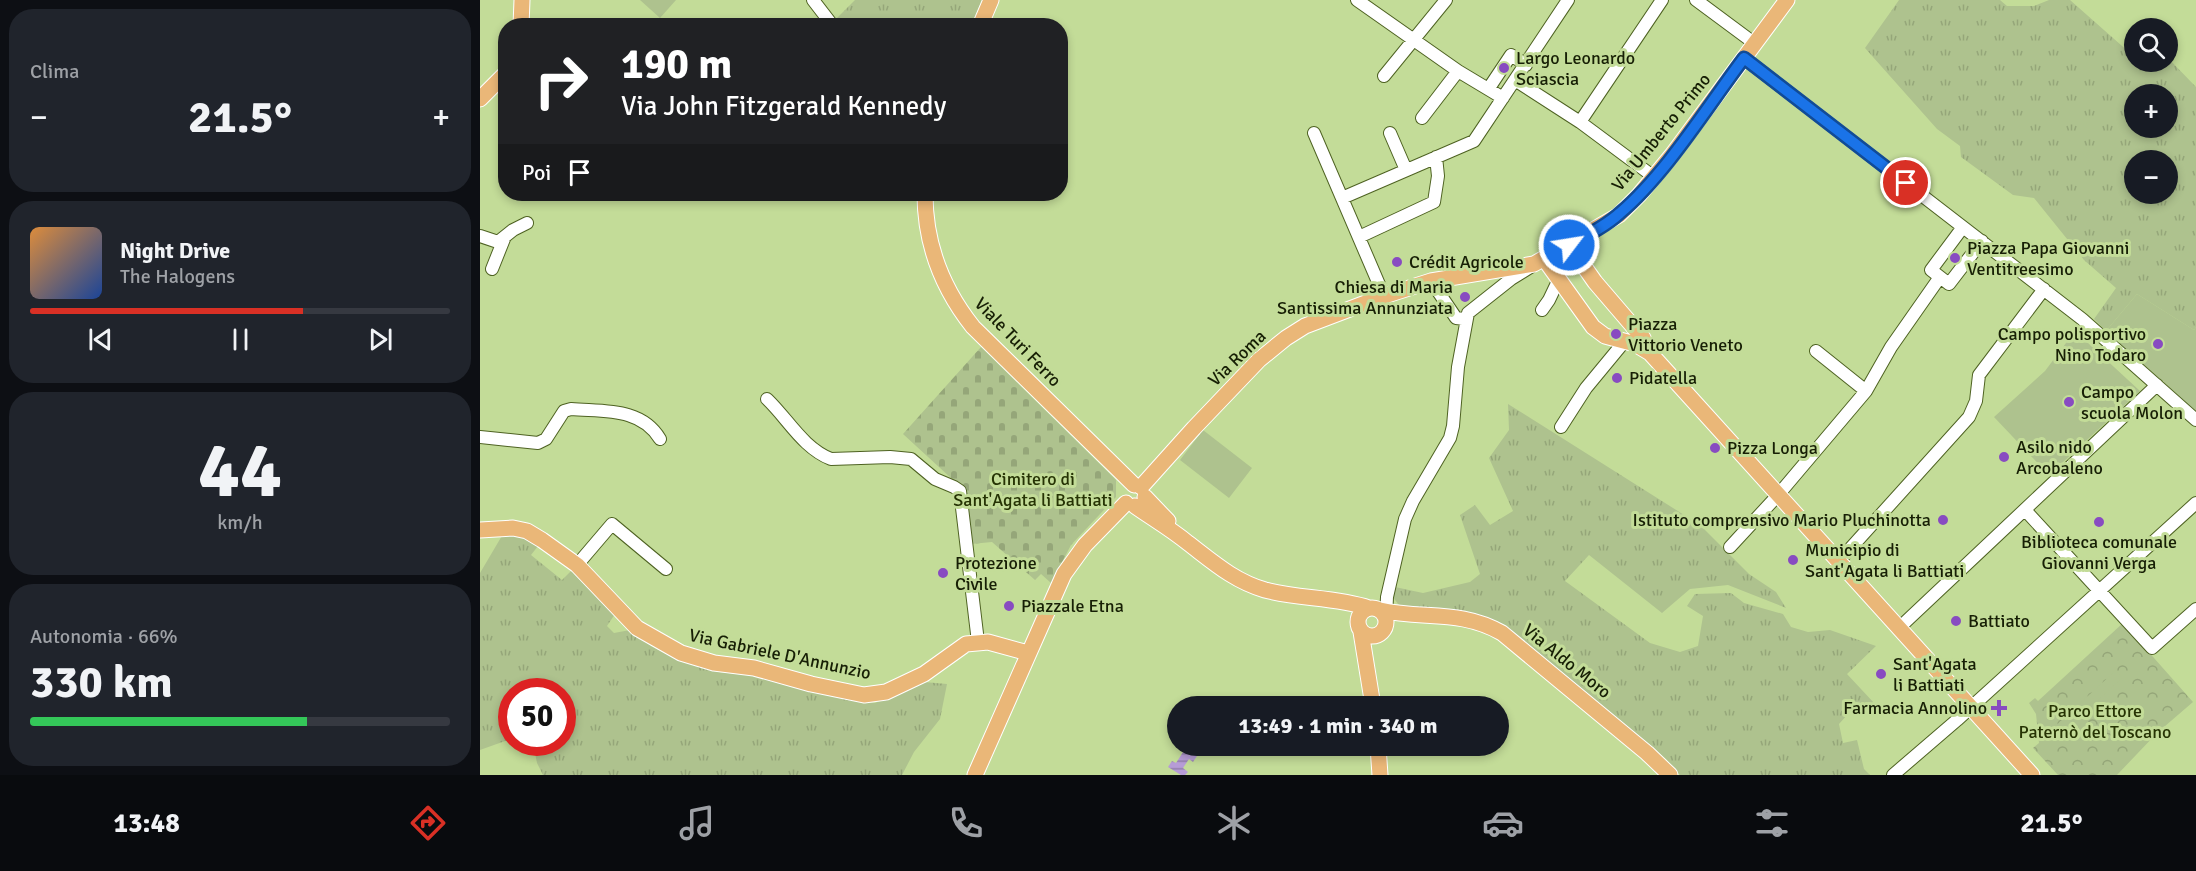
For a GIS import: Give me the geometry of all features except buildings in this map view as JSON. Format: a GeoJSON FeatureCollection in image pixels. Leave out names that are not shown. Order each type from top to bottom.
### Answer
{"type":"FeatureCollection","features":[{"type":"Feature","properties":{"kind":"main road"},"geometry":{"type":"LineString","coordinates":[[521,18],[522,0]]}},
{"type":"Feature","properties":{"kind":"main road"},"geometry":{"type":"LineString","coordinates":[[983,18],[991,0]]}},
{"type":"Feature","properties":{"kind":"main road","name":"Via Umberto Primo"},"geometry":{"type":"LineString","coordinates":[[1540,262],[1619,215],[1654,177],[1787,0]]}},
{"type":"Feature","properties":{"kind":"main road"},"geometry":{"type":"LineString","coordinates":[[480,99],[498,81]]}},
{"type":"Feature","properties":{"kind":"main road","name":"Viale Turi Ferro"},"geometry":{"type":"LineString","coordinates":[[926,201],[929,243],[946,287],[957,307],[973,327],[1111,462],[1134,495],[1221,571],[1240,581],[1265,590],[1351,602],[1381,615]]}},
{"type":"Feature","properties":{"kind":"main road"},"geometry":{"type":"LineString","coordinates":[[1569,245],[1595,282],[1639,332],[1650,353],[2032,775]]}},
{"type":"Feature","properties":{"kind":"main road"},"geometry":{"type":"LineString","coordinates":[[1540,262],[1559,279],[1593,327],[1605,336],[1635,344],[1650,353]]}},
{"type":"Feature","properties":{"kind":"main road","name":"Via Roma"},"geometry":{"type":"LineString","coordinates":[[975,775],[1057,588],[1072,562],[1085,545],[1259,360],[1305,326],[1384,296],[1431,282],[1540,262]]}},
{"type":"Feature","properties":{"kind":"main road"},"geometry":{"type":"LineString","coordinates":[[1626,342],[1639,332]]}},
{"type":"Feature","properties":{"kind":"main road","name":"Via Gabriele D'Annunzio"},"geometry":{"type":"LineString","coordinates":[[480,530],[513,528],[527,531],[577,565],[637,628],[681,653],[714,663],[754,668],[864,695],[886,692],[924,674],[958,648],[978,642]]}},
{"type":"Feature","properties":{"kind":"main road"},"geometry":{"type":"LineString","coordinates":[[1336,601],[1345,606],[1369,636],[1381,615]]}},
{"type":"Feature","properties":{"kind":"main road"},"geometry":{"type":"LineString","coordinates":[[1372,696],[1359,626],[1361,612],[1421,616]]}},
{"type":"Feature","properties":{"kind":"main road"},"geometry":{"type":"LineString","coordinates":[[1381,615],[1405,613],[1421,616]]}},
{"type":"Feature","properties":{"kind":"main road"},"geometry":{"type":"LineString","coordinates":[[1370,676],[1381,615]]}},
{"type":"Feature","properties":{"kind":"main road","name":"Via Aldo Moro"},"geometry":{"type":"LineString","coordinates":[[1421,616],[1453,616],[1470,619],[1502,633],[1647,753],[1670,775]]}},
{"type":"Feature","properties":{"kind":"main road"},"geometry":{"type":"LineString","coordinates":[[978,642],[994,643],[1028,653]]}},
{"type":"Feature","properties":{"kind":"main road"},"geometry":{"type":"LineString","coordinates":[[1379,756],[1380,775]]}},
{"type":"Feature","properties":{"kind":"street"},"geometry":{"type":"LineString","coordinates":[[813,0],[827,18]]}},
{"type":"Feature","properties":{"kind":"street"},"geometry":{"type":"LineString","coordinates":[[1357,0],[1458,70],[1503,98]]}},
{"type":"Feature","properties":{"kind":"street"},"geometry":{"type":"LineString","coordinates":[[1384,76],[1446,0]]}},
{"type":"Feature","properties":{"kind":"street"},"geometry":{"type":"LineString","coordinates":[[1342,198],[1474,141],[1568,0]]}},
{"type":"Feature","properties":{"kind":"street"},"geometry":{"type":"LineString","coordinates":[[1580,122],[1662,0]]}},
{"type":"Feature","properties":{"kind":"street"},"geometry":{"type":"LineString","coordinates":[[1696,0],[1754,43]]}},
{"type":"Feature","properties":{"kind":"street"},"geometry":{"type":"LineString","coordinates":[[1489,88],[1511,55],[1526,65]]}},
{"type":"Feature","properties":{"kind":"street"},"geometry":{"type":"LineString","coordinates":[[1744,58],[2084,320],[2196,420]]}},
{"type":"Feature","properties":{"kind":"street"},"geometry":{"type":"LineString","coordinates":[[1422,118],[1458,70]]}},
{"type":"Feature","properties":{"kind":"street"},"geometry":{"type":"LineString","coordinates":[[1515,80],[1580,122],[1654,177]]}},
{"type":"Feature","properties":{"kind":"street"},"geometry":{"type":"LineString","coordinates":[[1390,133],[1406,170]]}},
{"type":"Feature","properties":{"kind":"street"},"geometry":{"type":"LineString","coordinates":[[1314,134],[1384,296]]}},
{"type":"Feature","properties":{"kind":"street"},"geometry":{"type":"LineString","coordinates":[[1359,237],[1434,202],[1438,176],[1436,157]]}},
{"type":"Feature","properties":{"kind":"street"},"geometry":{"type":"LineString","coordinates":[[480,236],[498,242],[513,230],[527,223]]}},
{"type":"Feature","properties":{"kind":"street"},"geometry":{"type":"LineString","coordinates":[[1964,227],[1931,270],[1937,280],[1949,284],[1982,241]]}},
{"type":"Feature","properties":{"kind":"street"},"geometry":{"type":"LineString","coordinates":[[492,269],[504,238]]}},
{"type":"Feature","properties":{"kind":"street"},"geometry":{"type":"LineString","coordinates":[[1431,282],[1456,318],[1466,316],[1511,279],[1540,262]]}},
{"type":"Feature","properties":{"kind":"street"},"geometry":{"type":"LineString","coordinates":[[1542,310],[1550,300],[1559,279]]}},
{"type":"Feature","properties":{"kind":"street"},"geometry":{"type":"LineString","coordinates":[[1730,547],[1778,495],[1866,391],[1891,347],[1937,280]]}},
{"type":"Feature","properties":{"kind":"street"},"geometry":{"type":"LineString","coordinates":[[1839,561],[1969,417],[1976,401],[1979,375],[2044,289]]}},
{"type":"Feature","properties":{"kind":"street"},"geometry":{"type":"LineString","coordinates":[[1381,615],[1405,519],[1450,438],[1466,316]]}},
{"type":"Feature","properties":{"kind":"street"},"geometry":{"type":"LineString","coordinates":[[1561,427],[1586,388],[1626,342]]}},
{"type":"Feature","properties":{"kind":"street"},"geometry":{"type":"LineString","coordinates":[[1816,351],[1866,391]]}},
{"type":"Feature","properties":{"kind":"street"},"geometry":{"type":"LineString","coordinates":[[1899,628],[2157,385]]}},
{"type":"Feature","properties":{"kind":"street"},"geometry":{"type":"LineString","coordinates":[[767,399],[786,423],[798,432],[816,452],[831,459],[890,457],[911,459],[935,479],[954,487],[961,494],[978,642]]}},
{"type":"Feature","properties":{"kind":"street"},"geometry":{"type":"LineString","coordinates":[[480,437],[538,443],[546,439],[564,411],[571,409],[635,415],[656,432],[660,439]]}},
{"type":"Feature","properties":{"kind":"street"},"geometry":{"type":"LineString","coordinates":[[1893,775],[2196,503]]}},
{"type":"Feature","properties":{"kind":"street"},"geometry":{"type":"LineString","coordinates":[[2025,510],[2152,648],[2196,609]]}},
{"type":"Feature","properties":{"kind":"street"},"geometry":{"type":"LineString","coordinates":[[577,565],[612,524],[666,569]]}},
{"type":"Feature","properties":{"kind":"green space"},"geometry":{"type":"Polygon","coordinates":[[[640,0],[676,0],[660,18],[640,0]]]}},
{"type":"Feature","properties":{"kind":"green space"},"geometry":{"type":"Polygon","coordinates":[[[855,0],[982,0],[974,18],[837,18],[855,0]]]}},
{"type":"Feature","properties":{"kind":"green space"},"geometry":{"type":"Polygon","coordinates":[[[1899,0],[2000,0],[2007,6],[2034,6],[2049,0],[2070,0],[2124,48],[2124,72],[2178,72],[2178,68],[2196,87],[2196,327],[2194,330],[2137,294],[2106,331],[2094,319],[2116,288],[2084,260],[2034,198],[2013,195],[1961,157],[1960,146],[1937,129],[1865,48],[1899,0]]]}},
{"type":"Feature","properties":{"kind":"green space","name":"Campo polisportivo Nino Todaro"},"geometry":{"type":"Polygon","coordinates":[[[2137,294],[2194,330],[2196,327],[2196,411],[2141,362],[2141,358],[2135,357],[2106,331],[2137,294]]]}},
{"type":"Feature","properties":{"kind":"green space","name":"Campo scuola Molon"},"geometry":{"type":"Polygon","coordinates":[[[2075,331],[2140,391],[2049,475],[1994,417],[2045,371],[2075,331]]]}},
{"type":"Feature","properties":{"kind":"green space","name":"Cimitero di Sant'Agata li Battiati"},"geometry":{"type":"Polygon","coordinates":[[[981,347],[1116,480],[1116,497],[1071,545],[1051,583],[1041,574],[1035,580],[992,542],[971,544],[964,490],[903,434],[981,347]]]}},
{"type":"Feature","properties":{"kind":"green space"},"geometry":{"type":"Polygon","coordinates":[[[1508,404],[1700,525],[1749,574],[1776,592],[1786,608],[1728,585],[1690,589],[1662,613],[1589,555],[1565,581],[1650,643],[1680,652],[1698,646],[1703,616],[1687,606],[1695,594],[1731,593],[1744,603],[1783,614],[1791,627],[1808,632],[1830,630],[1876,646],[1847,674],[1875,704],[1866,714],[1857,704],[1839,724],[1843,743],[1857,740],[1864,769],[1870,775],[1680,775],[1666,759],[1512,631],[1473,615],[1447,610],[1405,609],[1398,604],[1393,597],[1395,587],[1423,593],[1470,582],[1480,574],[1460,515],[1475,505],[1490,525],[1513,511],[1489,458],[1509,430],[1508,404]]]}},
{"type":"Feature","properties":{"kind":"green space"},"geometry":{"type":"Polygon","coordinates":[[[1203,430],[1252,468],[1229,498],[1180,460],[1203,430]]]}},
{"type":"Feature","properties":{"kind":"green space"},"geometry":{"type":"Polygon","coordinates":[[[503,534],[519,535],[538,546],[531,555],[562,580],[571,571],[615,614],[607,626],[614,633],[630,630],[651,646],[680,661],[719,672],[756,676],[849,700],[875,703],[924,682],[947,684],[940,719],[914,752],[902,775],[543,775],[536,756],[576,756],[576,678],[498,678],[498,744],[480,750],[480,573],[503,534]]]}},
{"type":"Feature","properties":{"kind":"green space","name":"Parco Ettore Paternò del Toscano"},"geometry":{"type":"Polygon","coordinates":[[[2123,623],[2193,702],[2157,733],[2117,775],[2058,775],[2033,748],[2039,743],[2036,714],[2029,703],[2035,698],[2038,701],[2123,623]]]}},
{"type":"Feature","properties":{"kind":"green space"},"geometry":{"type":"Polygon","coordinates":[[[2116,670],[2122,678],[2057,738],[2050,731],[2116,670]]]}},
{"type":"Feature","properties":{"kind":"shaded area"},"geometry":{"type":"Polygon","coordinates":[[[1180,756],[1197,756],[1193,762],[1189,759],[1183,768],[1188,772],[1185,775],[1168,767],[1172,761],[1176,763],[1180,756]]]}},
{"type":"Feature","properties":{"kind":"place","name":"Largo Leonardo Sciascia"},"geometry":{"type":"Point","coordinates":[1504,68]}},
{"type":"Feature","properties":{"kind":"place","name":"Piazza Papa Giovanni Ventitreesimo"},"geometry":{"type":"Point","coordinates":[1955,258]}},
{"type":"Feature","properties":{"kind":"place","name":"Crédit Agricole"},"geometry":{"type":"Point","coordinates":[1397,262]}},
{"type":"Feature","properties":{"kind":"place","name":"Chiesa di Maria Santissima Annunziata"},"geometry":{"type":"Point","coordinates":[1465,297]}},
{"type":"Feature","properties":{"kind":"place","name":"Piazza Vittorio Veneto"},"geometry":{"type":"Point","coordinates":[1616,334]}},
{"type":"Feature","properties":{"kind":"place","name":"Campo polisportivo Nino Todaro"},"geometry":{"type":"Point","coordinates":[2158,344]}},
{"type":"Feature","properties":{"kind":"place","name":"Pidatella"},"geometry":{"type":"Point","coordinates":[1617,378]}},
{"type":"Feature","properties":{"kind":"place","name":"Campo scuola Molon"},"geometry":{"type":"Point","coordinates":[2069,402]}},
{"type":"Feature","properties":{"kind":"place","name":"Pizza Longa"},"geometry":{"type":"Point","coordinates":[1715,448]}},
{"type":"Feature","properties":{"kind":"place","name":"Asilo nido Arcobaleno"},"geometry":{"type":"Point","coordinates":[2004,457]}},
{"type":"Feature","properties":{"kind":"place","name":"Istituto comprensivo Mario Pluchinotta"},"geometry":{"type":"Point","coordinates":[1943,520]}},
{"type":"Feature","properties":{"kind":"place","name":"Biblioteca comunale Giovanni Verga"},"geometry":{"type":"Point","coordinates":[2099,522]}},
{"type":"Feature","properties":{"kind":"place","name":"Municipio di Sant'Agata li Battiati"},"geometry":{"type":"Point","coordinates":[1793,560]}},
{"type":"Feature","properties":{"kind":"place","name":"Protezione Civile"},"geometry":{"type":"Point","coordinates":[943,573]}},
{"type":"Feature","properties":{"kind":"place","name":"Piazzale Etna"},"geometry":{"type":"Point","coordinates":[1009,606]}},
{"type":"Feature","properties":{"kind":"place","name":"Battiato"},"geometry":{"type":"Point","coordinates":[1956,621]}},
{"type":"Feature","properties":{"kind":"place","name":"Sant'Agata li Battiati"},"geometry":{"type":"Point","coordinates":[1881,674]}},
{"type":"Feature","properties":{"kind":"place","name":"Farmacia Annolino"},"geometry":{"type":"Point","coordinates":[1999,708]}},
{"type":"Feature","properties":{"kind":"route"},"geometry":{"type":"LineString","coordinates":[[1569,245],[1619,215],[1639,195],[1672,155],[1744,58],[1906,183]]}}]}
